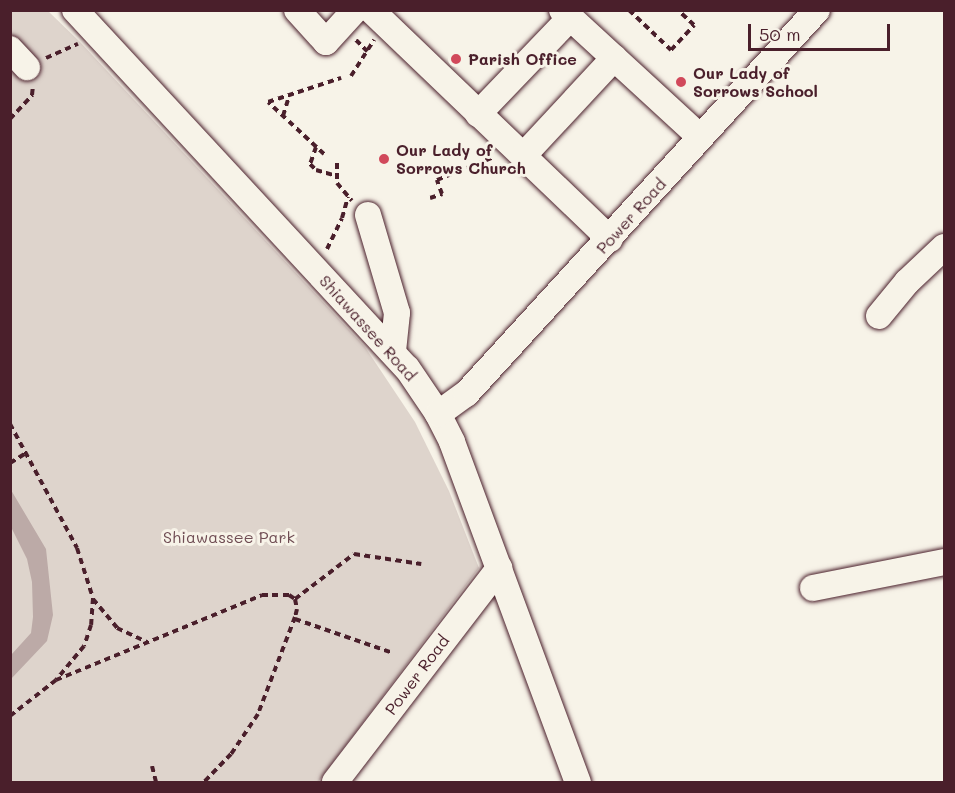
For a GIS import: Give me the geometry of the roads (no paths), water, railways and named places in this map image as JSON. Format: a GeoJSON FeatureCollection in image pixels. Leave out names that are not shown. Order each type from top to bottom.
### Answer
{"type":"FeatureCollection","features":[{"type":"Feature","properties":{"kind":"street"},"geometry":{"type":"LineString","coordinates":[[297,10],[326,42],[355,10]]}},
{"type":"Feature","properties":{"kind":"street","name":"Power Road"},"geometry":{"type":"LineString","coordinates":[[438,414],[466,394],[817,10]]}},
{"type":"Feature","properties":{"kind":"street","name":"Shiawassee Road"},"geometry":{"type":"LineString","coordinates":[[79,12],[393,352],[407,368],[438,414],[452,442],[578,783]]}},
{"type":"Feature","properties":{"kind":"street"},"geometry":{"type":"LineString","coordinates":[[478,114],[566,14],[700,137]]}},
{"type":"Feature","properties":{"kind":"street"},"geometry":{"type":"LineString","coordinates":[[374,22],[478,114],[512,155],[610,239]]}},
{"type":"Feature","properties":{"kind":"street"},"geometry":{"type":"LineString","coordinates":[[512,155],[614,58]]}},
{"type":"Feature","properties":{"kind":"street"},"geometry":{"type":"LineString","coordinates":[[368,215],[397,313],[393,352]]}},
{"type":"Feature","properties":{"kind":"street"},"geometry":{"type":"LineString","coordinates":[[879,316],[908,282],[945,247]]}},
{"type":"Feature","properties":{"kind":"street"},"geometry":{"type":"LineString","coordinates":[[813,588],[945,562]]}},
{"type":"Feature","properties":{"kind":"street","name":"Power Road"},"geometry":{"type":"LineString","coordinates":[[335,783],[499,568]]}},
{"type":"Feature","properties":{"kind":"place","name":"Parish Office"},"geometry":{"type":"Point","coordinates":[456,59]}},
{"type":"Feature","properties":{"kind":"place","name":"Our Lady of Sorrows School"},"geometry":{"type":"Point","coordinates":[681,82]}},
{"type":"Feature","properties":{"kind":"place","name":"Our Lady of Sorrows Church"},"geometry":{"type":"Point","coordinates":[384,159]}},
{"type":"Feature","properties":{"kind":"park label","name":"Shiawassee Park"},"geometry":{"type":"Point","coordinates":[229,537]}}]}
